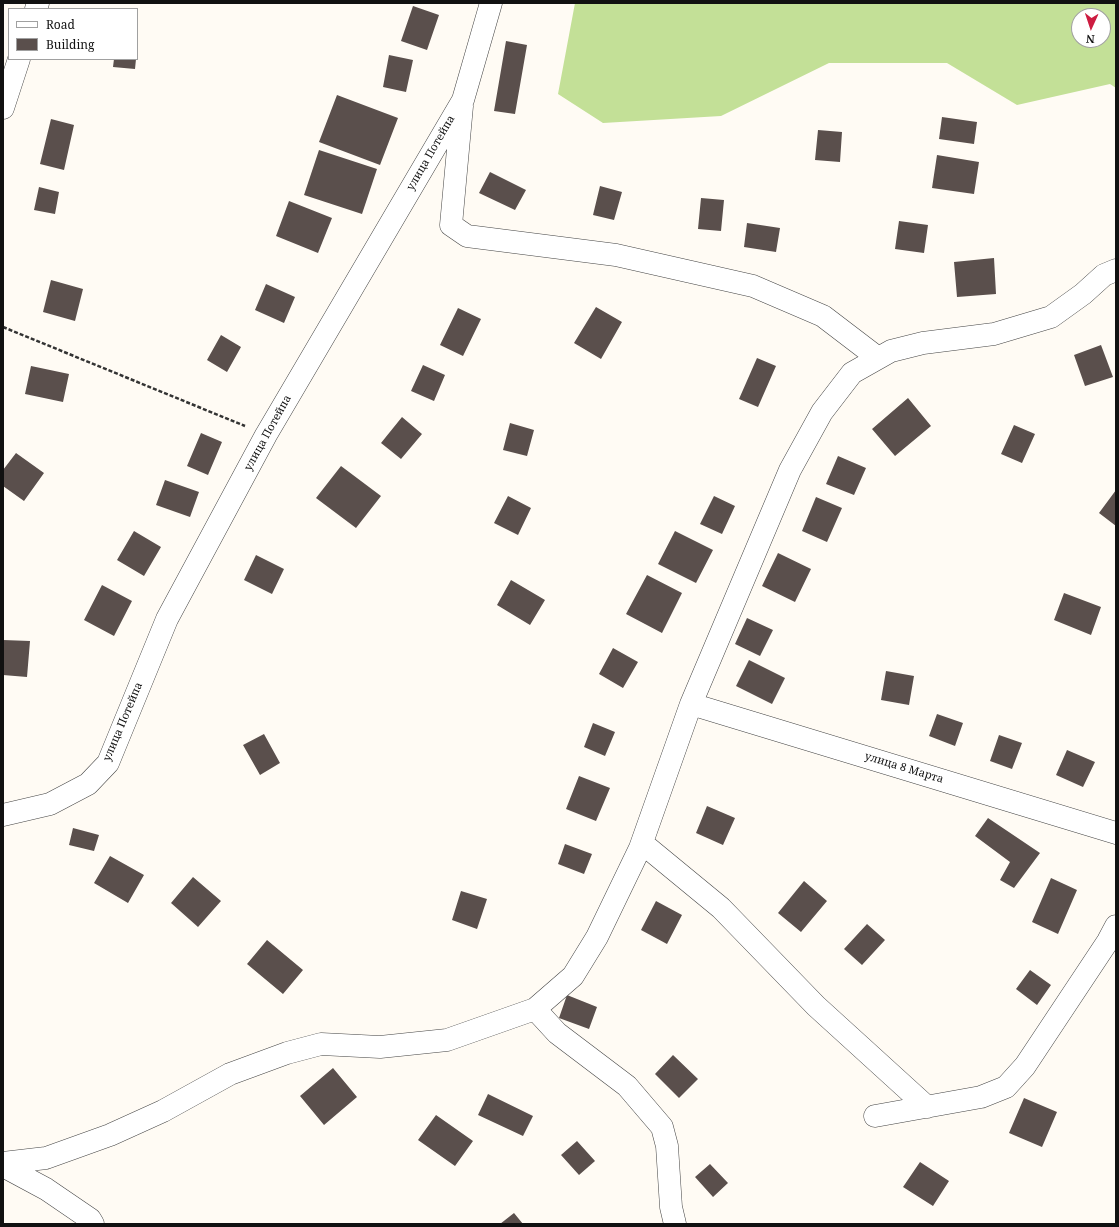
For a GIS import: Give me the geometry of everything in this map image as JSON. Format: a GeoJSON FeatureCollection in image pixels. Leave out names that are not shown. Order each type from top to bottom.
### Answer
{"type":"FeatureCollection","features":[{"type":"Feature","properties":{"kind":"street","name":"улица Потейпа"},"geometry":{"type":"LineString","coordinates":[[3,815],[50,804],[88,784],[108,762],[167,619],[266,435],[463,100],[491,3]]}},
{"type":"Feature","properties":{"kind":"street"},"geometry":{"type":"LineString","coordinates":[[3,108],[19,60]]}},
{"type":"Feature","properties":{"kind":"street"},"geometry":{"type":"LineString","coordinates":[[463,100],[451,225],[467,236],[616,255],[753,286],[823,316],[878,358]]}},
{"type":"Feature","properties":{"kind":"street"},"geometry":{"type":"LineString","coordinates":[[3,1163],[46,1158],[110,1135],[163,1111],[230,1074],[287,1053],[321,1044],[380,1047],[447,1040],[535,1009],[573,976],[597,937],[642,844],[691,704],[790,470],[822,412],[852,373],[891,351],[923,343],[994,334],[1051,317],[1083,294],[1104,275],[1116,270]]}},
{"type":"Feature","properties":{"kind":"street","name":"улица 8 Марта"},"geometry":{"type":"LineString","coordinates":[[691,704],[1116,833]]}},
{"type":"Feature","properties":{"kind":"street"},"geometry":{"type":"LineString","coordinates":[[642,844],[721,908],[816,1006],[927,1108]]}},
{"type":"Feature","properties":{"kind":"street"},"geometry":{"type":"LineString","coordinates":[[875,1116],[927,1108],[981,1097],[1006,1087],[1025,1066],[1108,941],[1116,926]]}},
{"type":"Feature","properties":{"kind":"street"},"geometry":{"type":"LineString","coordinates":[[535,1009],[557,1033],[627,1086],[662,1127],[667,1146],[671,1207],[675,1224]]}},
{"type":"Feature","properties":{"kind":"street"},"geometry":{"type":"LineString","coordinates":[[3,1166],[46,1189],[90,1219],[93,1224]]}},
{"type":"Feature","properties":{"kind":"path"},"geometry":{"type":"LineString","coordinates":[[3,326],[266,435]]}},
{"type":"Feature","properties":{"kind":"green space"},"geometry":{"type":"Polygon","coordinates":[[[575,3],[1116,3],[1116,88],[1110,84],[1017,105],[947,63],[829,63],[721,116],[603,123],[558,94],[575,3]]]}},
{"type":"Feature","properties":{"kind":"building"},"geometry":{"type":"Polygon","coordinates":[[[413,6],[439,15],[427,50],[401,41],[413,6]]]}},
{"type":"Feature","properties":{"kind":"building"},"geometry":{"type":"Polygon","coordinates":[[[506,41],[527,45],[515,114],[494,111],[506,41]]]}},
{"type":"Feature","properties":{"kind":"building"},"geometry":{"type":"Polygon","coordinates":[[[389,55],[413,60],[406,92],[383,87],[389,55]]]}},
{"type":"Feature","properties":{"kind":"building"},"geometry":{"type":"Polygon","coordinates":[[[114,60],[136,60],[135,69],[113,67],[114,60]]]}},
{"type":"Feature","properties":{"kind":"building"},"geometry":{"type":"Polygon","coordinates":[[[337,95],[398,118],[380,165],[319,142],[337,95]]]}},
{"type":"Feature","properties":{"kind":"building"},"geometry":{"type":"Polygon","coordinates":[[[942,117],[977,122],[974,144],[939,139],[942,117]]]}},
{"type":"Feature","properties":{"kind":"building"},"geometry":{"type":"Polygon","coordinates":[[[51,119],[74,125],[64,170],[40,164],[51,119]]]}},
{"type":"Feature","properties":{"kind":"building"},"geometry":{"type":"Polygon","coordinates":[[[818,130],[842,132],[840,162],[815,160],[818,130]]]}},
{"type":"Feature","properties":{"kind":"building"},"geometry":{"type":"Polygon","coordinates":[[[319,150],[377,169],[362,214],[304,195],[319,150]]]}},
{"type":"Feature","properties":{"kind":"building"},"geometry":{"type":"Polygon","coordinates":[[[937,155],[979,162],[974,194],[932,188],[937,155]]]}},
{"type":"Feature","properties":{"kind":"building"},"geometry":{"type":"Polygon","coordinates":[[[490,172],[526,190],[515,210],[479,193],[490,172]]]}},
{"type":"Feature","properties":{"kind":"building"},"geometry":{"type":"Polygon","coordinates":[[[600,186],[622,192],[614,220],[593,215],[600,186]]]}},
{"type":"Feature","properties":{"kind":"building"},"geometry":{"type":"Polygon","coordinates":[[[39,187],[59,192],[55,214],[34,210],[39,187]]]}},
{"type":"Feature","properties":{"kind":"building"},"geometry":{"type":"Polygon","coordinates":[[[701,198],[724,200],[721,231],[698,229],[701,198]]]}},
{"type":"Feature","properties":{"kind":"building"},"geometry":{"type":"Polygon","coordinates":[[[289,201],[332,218],[318,253],[276,236],[289,201]]]}},
{"type":"Feature","properties":{"kind":"building"},"geometry":{"type":"Polygon","coordinates":[[[899,221],[928,225],[924,253],[895,249],[899,221]]]}},
{"type":"Feature","properties":{"kind":"building"},"geometry":{"type":"Polygon","coordinates":[[[747,223],[780,228],[776,252],[744,247],[747,223]]]}},
{"type":"Feature","properties":{"kind":"building"},"geometry":{"type":"Polygon","coordinates":[[[994,258],[996,294],[957,297],[954,262],[994,258]]]}},
{"type":"Feature","properties":{"kind":"building"},"geometry":{"type":"Polygon","coordinates":[[[51,280],[83,289],[75,321],[43,312],[51,280]]]}},
{"type":"Feature","properties":{"kind":"building"},"geometry":{"type":"Polygon","coordinates":[[[266,284],[295,297],[284,323],[255,310],[266,284]]]}},
{"type":"Feature","properties":{"kind":"building"},"geometry":{"type":"Polygon","coordinates":[[[596,307],[622,322],[601,359],[574,343],[596,307]]]}},
{"type":"Feature","properties":{"kind":"building"},"geometry":{"type":"Polygon","coordinates":[[[458,308],[481,319],[463,356],[440,345],[458,308]]]}},
{"type":"Feature","properties":{"kind":"building"},"geometry":{"type":"Polygon","coordinates":[[[221,335],[241,347],[227,372],[207,360],[221,335]]]}},
{"type":"Feature","properties":{"kind":"building"},"geometry":{"type":"Polygon","coordinates":[[[1101,345],[1113,377],[1085,386],[1074,355],[1101,345]]]}},
{"type":"Feature","properties":{"kind":"building"},"geometry":{"type":"Polygon","coordinates":[[[757,358],[776,366],[758,407],[739,399],[757,358]]]}},
{"type":"Feature","properties":{"kind":"building"},"geometry":{"type":"Polygon","coordinates":[[[423,365],[445,375],[434,401],[411,391],[423,365]]]}},
{"type":"Feature","properties":{"kind":"building"},"geometry":{"type":"Polygon","coordinates":[[[31,366],[69,374],[63,402],[25,394],[31,366]]]}},
{"type":"Feature","properties":{"kind":"building"},"geometry":{"type":"Polygon","coordinates":[[[908,398],[931,426],[895,456],[872,429],[908,398]]]}},
{"type":"Feature","properties":{"kind":"building"},"geometry":{"type":"Polygon","coordinates":[[[402,417],[422,434],[401,459],[381,443],[402,417]]]}},
{"type":"Feature","properties":{"kind":"building"},"geometry":{"type":"Polygon","coordinates":[[[510,423],[534,430],[527,456],[503,450],[510,423]]]}},
{"type":"Feature","properties":{"kind":"building"},"geometry":{"type":"Polygon","coordinates":[[[1014,425],[1035,434],[1022,463],[1001,454],[1014,425]]]}},
{"type":"Feature","properties":{"kind":"building"},"geometry":{"type":"Polygon","coordinates":[[[201,433],[222,442],[208,475],[187,466],[201,433]]]}},
{"type":"Feature","properties":{"kind":"building"},"geometry":{"type":"Polygon","coordinates":[[[16,453],[44,473],[24,501],[3,486],[3,470],[16,453]]]}},
{"type":"Feature","properties":{"kind":"building"},"geometry":{"type":"Polygon","coordinates":[[[838,456],[866,468],[854,495],[826,484],[838,456]]]}},
{"type":"Feature","properties":{"kind":"building"},"geometry":{"type":"Polygon","coordinates":[[[341,466],[381,496],[356,528],[316,498],[341,466]]]}},
{"type":"Feature","properties":{"kind":"building"},"geometry":{"type":"Polygon","coordinates":[[[165,480],[199,492],[190,517],[156,505],[165,480]]]}},
{"type":"Feature","properties":{"kind":"building"},"geometry":{"type":"Polygon","coordinates":[[[1116,490],[1116,526],[1099,513],[1116,490]]]}},
{"type":"Feature","properties":{"kind":"building"},"geometry":{"type":"Polygon","coordinates":[[[508,496],[531,508],[518,535],[494,523],[508,496]]]}},
{"type":"Feature","properties":{"kind":"building"},"geometry":{"type":"Polygon","coordinates":[[[714,496],[735,506],[722,534],[700,524],[714,496]]]}},
{"type":"Feature","properties":{"kind":"building"},"geometry":{"type":"Polygon","coordinates":[[[816,497],[842,508],[827,542],[802,531],[816,497]]]}},
{"type":"Feature","properties":{"kind":"building"},"geometry":{"type":"Polygon","coordinates":[[[134,531],[161,547],[144,576],[117,560],[134,531]]]}},
{"type":"Feature","properties":{"kind":"building"},"geometry":{"type":"Polygon","coordinates":[[[675,531],[713,550],[696,583],[658,564],[675,531]]]}},
{"type":"Feature","properties":{"kind":"building"},"geometry":{"type":"Polygon","coordinates":[[[778,553],[811,569],[795,602],[762,586],[778,553]]]}},
{"type":"Feature","properties":{"kind":"building"},"geometry":{"type":"Polygon","coordinates":[[[256,555],[284,569],[272,594],[244,580],[256,555]]]}},
{"type":"Feature","properties":{"kind":"building"},"geometry":{"type":"Polygon","coordinates":[[[647,575],[682,593],[662,633],[626,614],[647,575]]]}},
{"type":"Feature","properties":{"kind":"building"},"geometry":{"type":"Polygon","coordinates":[[[511,580],[545,600],[530,625],[497,605],[511,580]]]}},
{"type":"Feature","properties":{"kind":"building"},"geometry":{"type":"Polygon","coordinates":[[[102,585],[132,601],[114,636],[84,620],[102,585]]]}},
{"type":"Feature","properties":{"kind":"building"},"geometry":{"type":"Polygon","coordinates":[[[1064,593],[1101,607],[1091,635],[1054,620],[1064,593]]]}},
{"type":"Feature","properties":{"kind":"building"},"geometry":{"type":"Polygon","coordinates":[[[747,618],[773,630],[760,656],[735,644],[747,618]]]}},
{"type":"Feature","properties":{"kind":"building"},"geometry":{"type":"Polygon","coordinates":[[[3,640],[30,641],[27,677],[3,675],[3,640]]]}},
{"type":"Feature","properties":{"kind":"building"},"geometry":{"type":"Polygon","coordinates":[[[613,648],[638,662],[623,688],[599,674],[613,648]]]}},
{"type":"Feature","properties":{"kind":"building"},"geometry":{"type":"Polygon","coordinates":[[[749,660],[785,678],[772,704],[736,686],[749,660]]]}},
{"type":"Feature","properties":{"kind":"building"},"geometry":{"type":"Polygon","coordinates":[[[886,671],[914,676],[909,705],[881,700],[886,671]]]}},
{"type":"Feature","properties":{"kind":"building"},"geometry":{"type":"Polygon","coordinates":[[[937,714],[963,723],[955,746],[929,736],[937,714]]]}},
{"type":"Feature","properties":{"kind":"building"},"geometry":{"type":"Polygon","coordinates":[[[593,723],[615,732],[605,756],[584,747],[593,723]]]}},
{"type":"Feature","properties":{"kind":"building"},"geometry":{"type":"Polygon","coordinates":[[[264,734],[280,763],[260,775],[243,745],[264,734]]]}},
{"type":"Feature","properties":{"kind":"building"},"geometry":{"type":"Polygon","coordinates":[[[999,735],[1022,743],[1012,769],[990,761],[999,735]]]}},
{"type":"Feature","properties":{"kind":"building"},"geometry":{"type":"Polygon","coordinates":[[[1067,750],[1095,762],[1083,787],[1056,775],[1067,750]]]}},
{"type":"Feature","properties":{"kind":"building"},"geometry":{"type":"Polygon","coordinates":[[[579,776],[610,788],[596,821],[566,809],[579,776]]]}},
{"type":"Feature","properties":{"kind":"building"},"geometry":{"type":"Polygon","coordinates":[[[707,806],[735,818],[723,845],[696,833],[707,806]]]}},
{"type":"Feature","properties":{"kind":"building"},"geometry":{"type":"Polygon","coordinates":[[[988,818],[1040,853],[1014,888],[1000,880],[1010,862],[975,836],[988,818]]]}},
{"type":"Feature","properties":{"kind":"building"},"geometry":{"type":"Polygon","coordinates":[[[73,828],[99,835],[94,851],[69,845],[73,828]]]}},
{"type":"Feature","properties":{"kind":"building"},"geometry":{"type":"Polygon","coordinates":[[[565,844],[592,854],[584,874],[558,864],[565,844]]]}},
{"type":"Feature","properties":{"kind":"building"},"geometry":{"type":"Polygon","coordinates":[[[110,856],[144,875],[128,903],[94,883],[110,856]]]}},
{"type":"Feature","properties":{"kind":"building"},"geometry":{"type":"Polygon","coordinates":[[[193,877],[221,901],[198,927],[171,903],[193,877]]]}},
{"type":"Feature","properties":{"kind":"building"},"geometry":{"type":"Polygon","coordinates":[[[1051,878],[1077,890],[1058,934],[1032,922],[1051,878]]]}},
{"type":"Feature","properties":{"kind":"building"},"geometry":{"type":"Polygon","coordinates":[[[804,881],[827,901],[801,932],[778,913],[804,881]]]}},
{"type":"Feature","properties":{"kind":"building"},"geometry":{"type":"Polygon","coordinates":[[[461,891],[487,899],[477,929],[452,920],[461,891]]]}},
{"type":"Feature","properties":{"kind":"building"},"geometry":{"type":"Polygon","coordinates":[[[656,901],[682,915],[667,944],[641,930],[656,901]]]}},
{"type":"Feature","properties":{"kind":"building"},"geometry":{"type":"Polygon","coordinates":[[[867,924],[885,940],[862,965],[844,949],[867,924]]]}},
{"type":"Feature","properties":{"kind":"building"},"geometry":{"type":"Polygon","coordinates":[[[267,940],[303,970],[283,994],[247,964],[267,940]]]}},
{"type":"Feature","properties":{"kind":"building"},"geometry":{"type":"Polygon","coordinates":[[[1030,970],[1051,985],[1037,1005],[1016,989],[1030,970]]]}},
{"type":"Feature","properties":{"kind":"building"},"geometry":{"type":"Polygon","coordinates":[[[567,995],[597,1007],[589,1029],[559,1018],[567,995]]]}},
{"type":"Feature","properties":{"kind":"building"},"geometry":{"type":"Polygon","coordinates":[[[673,1055],[698,1079],[679,1098],[655,1074],[673,1055]]]}},
{"type":"Feature","properties":{"kind":"building"},"geometry":{"type":"Polygon","coordinates":[[[333,1068],[357,1097],[324,1125],[300,1096],[333,1068]]]}},
{"type":"Feature","properties":{"kind":"building"},"geometry":{"type":"Polygon","coordinates":[[[488,1094],[533,1116],[523,1136],[478,1115],[488,1094]]]}},
{"type":"Feature","properties":{"kind":"building"},"geometry":{"type":"Polygon","coordinates":[[[1024,1098],[1057,1112],[1042,1147],[1009,1133],[1024,1098]]]}},
{"type":"Feature","properties":{"kind":"building"},"geometry":{"type":"Polygon","coordinates":[[[436,1115],[473,1141],[455,1166],[418,1140],[436,1115]]]}},
{"type":"Feature","properties":{"kind":"building"},"geometry":{"type":"Polygon","coordinates":[[[577,1141],[595,1161],[579,1175],[561,1155],[577,1141]]]}},
{"type":"Feature","properties":{"kind":"building"},"geometry":{"type":"Polygon","coordinates":[[[920,1162],[949,1181],[933,1206],[903,1187],[920,1162]]]}},
{"type":"Feature","properties":{"kind":"building"},"geometry":{"type":"Polygon","coordinates":[[[710,1164],[728,1183],[713,1197],[695,1177],[710,1164]]]}},
{"type":"Feature","properties":{"kind":"building"},"geometry":{"type":"Polygon","coordinates":[[[514,1213],[523,1224],[500,1224],[514,1213]]]}}]}
